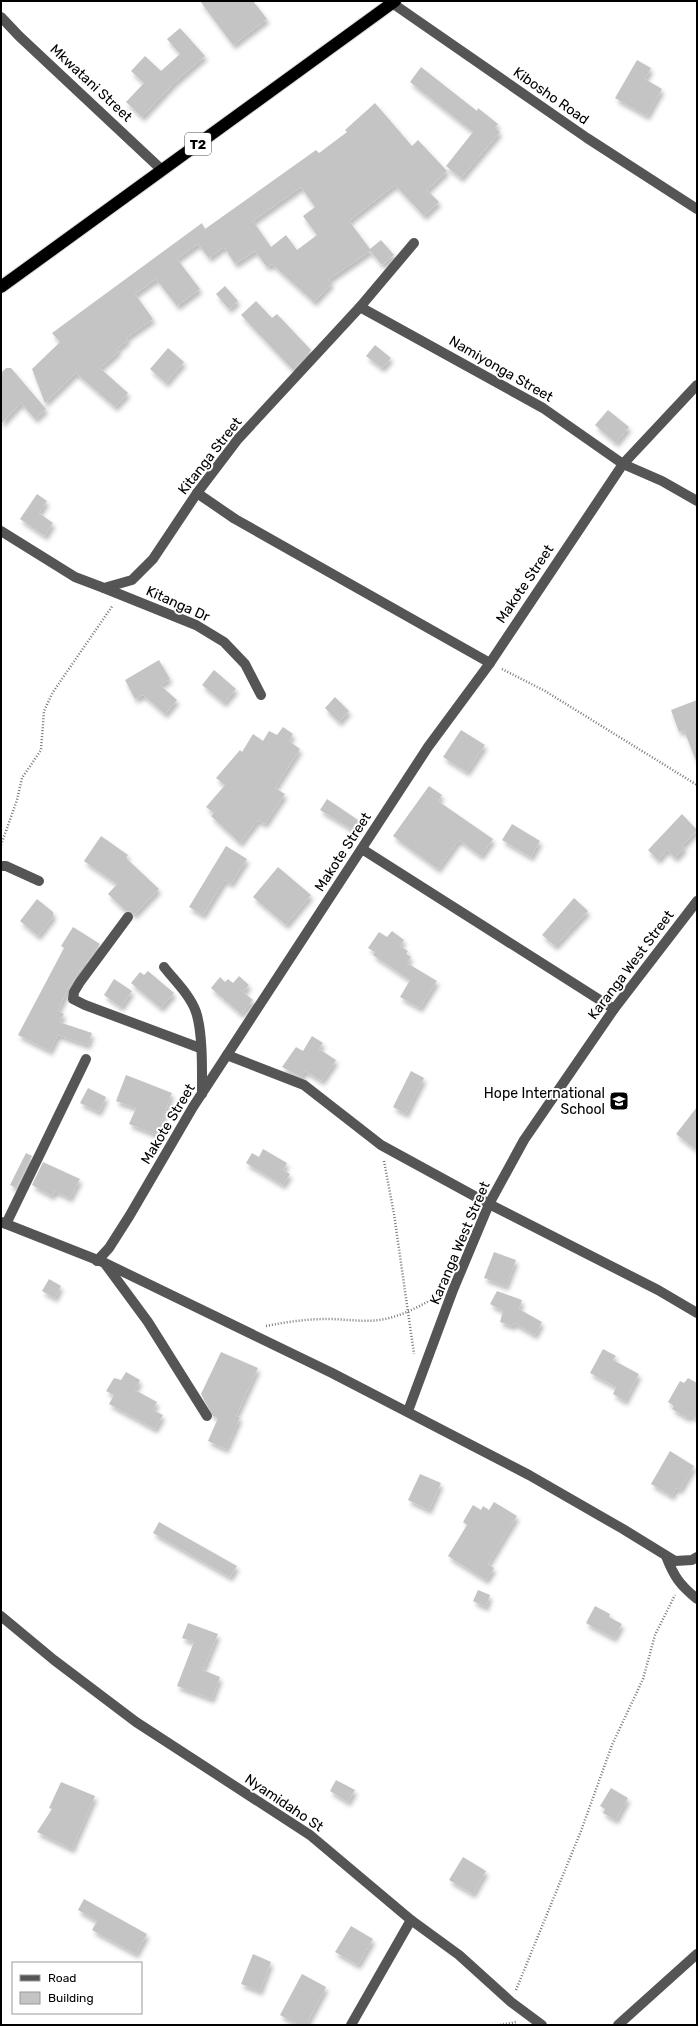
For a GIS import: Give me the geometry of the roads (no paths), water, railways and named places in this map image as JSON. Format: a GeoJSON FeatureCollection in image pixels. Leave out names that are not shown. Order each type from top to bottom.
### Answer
{"type":"FeatureCollection","features":[{"type":"Feature","properties":{"kind":"highway","name":"T2"},"geometry":{"type":"LineString","coordinates":[[1,287],[394,2]]}},
{"type":"Feature","properties":{"kind":"street","name":"Kibosho Road"},"geometry":{"type":"LineString","coordinates":[[394,2],[587,138],[697,209]]}},
{"type":"Feature","properties":{"kind":"street","name":"Mkwatani Street"},"geometry":{"type":"LineString","coordinates":[[1,17],[19,36],[162,170]]}},
{"type":"Feature","properties":{"kind":"street","name":"Kitanga Street"},"geometry":{"type":"LineString","coordinates":[[104,588],[132,580],[153,559],[197,493],[238,439],[360,307],[414,244]]}},
{"type":"Feature","properties":{"kind":"street","name":"Namiyonga Street"},"geometry":{"type":"LineString","coordinates":[[360,307],[543,408],[623,464]]}},
{"type":"Feature","properties":{"kind":"street","name":"Makote Street"},"geometry":{"type":"LineString","coordinates":[[101,1262],[189,1113],[428,747],[490,663],[623,464],[697,385]]}},
{"type":"Feature","properties":{"kind":"street"},"geometry":{"type":"LineString","coordinates":[[623,464],[662,481],[697,501]]}},
{"type":"Feature","properties":{"kind":"street"},"geometry":{"type":"LineString","coordinates":[[197,493],[235,519],[490,663]]}},
{"type":"Feature","properties":{"kind":"street"},"geometry":{"type":"LineString","coordinates":[[1,531],[75,577],[104,588]]}},
{"type":"Feature","properties":{"kind":"street","name":"Kitanga Dr"},"geometry":{"type":"LineString","coordinates":[[104,588],[196,625],[224,642],[245,664],[261,695]]}},
{"type":"Feature","properties":{"kind":"street"},"geometry":{"type":"LineString","coordinates":[[362,849],[614,1009]]}},
{"type":"Feature","properties":{"kind":"street"},"geometry":{"type":"LineString","coordinates":[[1,866],[6,866],[39,881]]}},
{"type":"Feature","properties":{"kind":"street","name":"Karanga West Street"},"geometry":{"type":"LineString","coordinates":[[408,1411],[453,1290],[489,1204],[524,1140],[614,1009],[697,901]]}},
{"type":"Feature","properties":{"kind":"street"},"geometry":{"type":"LineString","coordinates":[[128,917],[80,982],[74,992],[73,999],[85,1005],[200,1048]]}},
{"type":"Feature","properties":{"kind":"street"},"geometry":{"type":"LineString","coordinates":[[164,967],[190,1000],[196,1012],[199,1030],[202,1094]]}},
{"type":"Feature","properties":{"kind":"street"},"geometry":{"type":"LineString","coordinates":[[227,1055],[304,1084],[381,1145],[489,1204],[651,1286],[697,1313]]}},
{"type":"Feature","properties":{"kind":"street"},"geometry":{"type":"LineString","coordinates":[[86,1059],[4,1223],[101,1262],[246,1330],[408,1411],[529,1475],[623,1529],[666,1556],[675,1560],[683,1561],[692,1560],[697,1557]]}},
{"type":"Feature","properties":{"kind":"street"},"geometry":{"type":"LineString","coordinates":[[101,1262],[148,1322],[207,1416]]}},
{"type":"Feature","properties":{"kind":"street"},"geometry":{"type":"LineString","coordinates":[[666,1556],[672,1572],[681,1586],[697,1599]]}},
{"type":"Feature","properties":{"kind":"street","name":"Nyamidaho St"},"geometry":{"type":"LineString","coordinates":[[1,1616],[54,1660],[136,1722],[310,1835],[410,1920],[460,1954],[511,2002],[542,2025]]}},
{"type":"Feature","properties":{"kind":"street"},"geometry":{"type":"LineString","coordinates":[[351,2025],[410,1920]]}},
{"type":"Feature","properties":{"kind":"street"},"geometry":{"type":"LineString","coordinates":[[618,2025],[697,1954]]}},
{"type":"Feature","properties":{"kind":"place","name":"Hope International School"},"geometry":{"type":"Point","coordinates":[619,1101]}}]}
